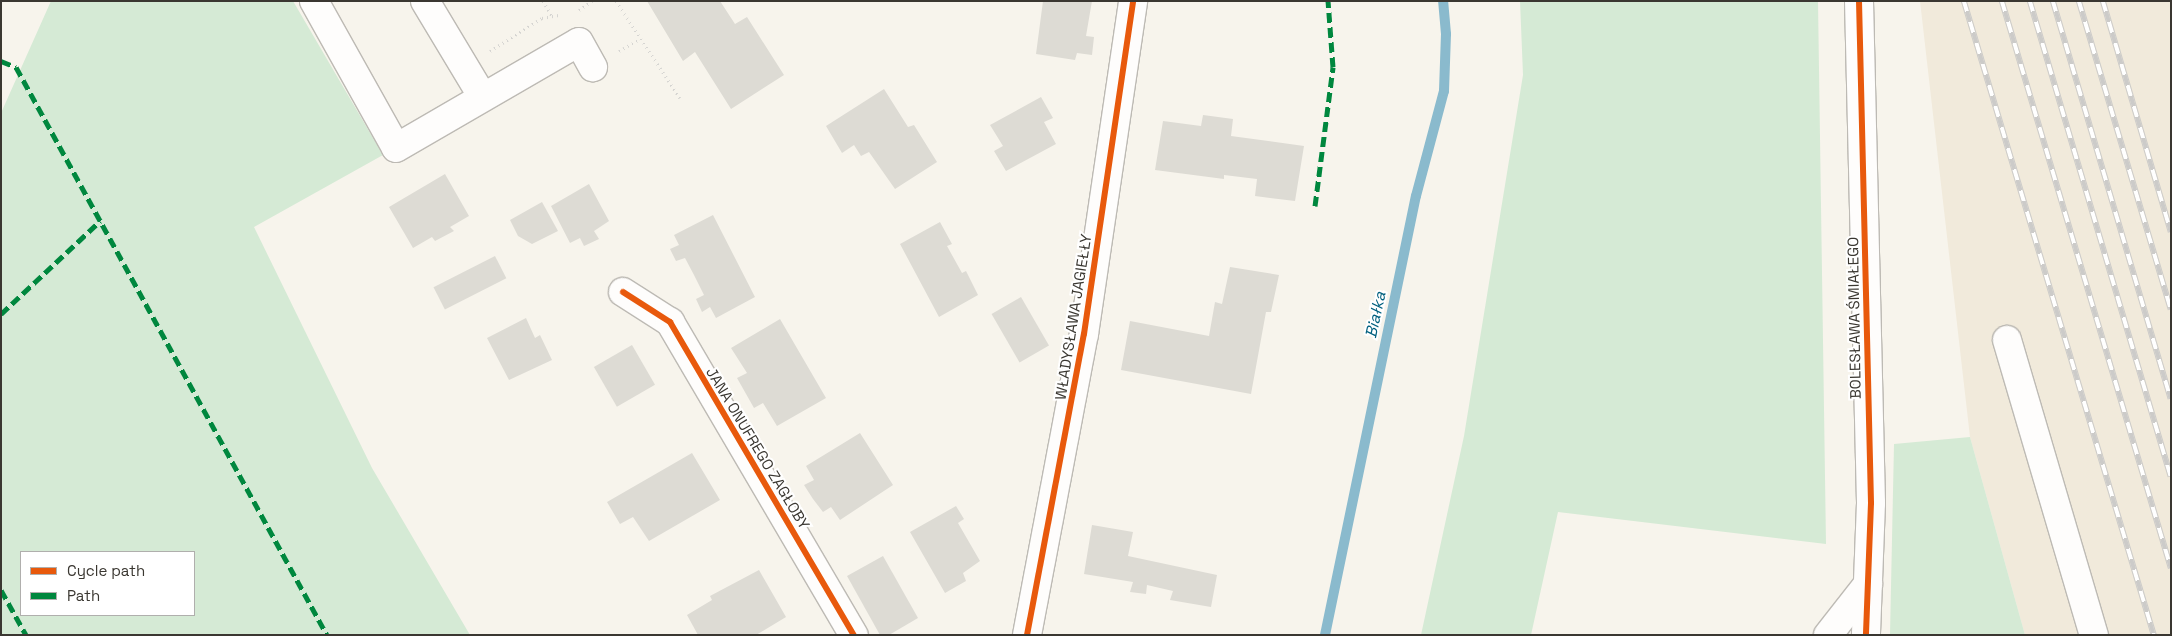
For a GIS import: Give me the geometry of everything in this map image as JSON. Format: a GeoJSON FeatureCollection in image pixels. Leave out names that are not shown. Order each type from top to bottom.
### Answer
{"type":"FeatureCollection","features":[{"type":"Feature","properties":{"kind":"street"},"geometry":{"type":"LineString","coordinates":[[314,1],[396,148],[482,96],[579,42],[593,67]]}},
{"type":"Feature","properties":{"kind":"street"},"geometry":{"type":"LineString","coordinates":[[425,1],[482,96]]}},
{"type":"Feature","properties":{"kind":"street","name":"WŁADYSŁAWA JAGIEŁŁY"},"geometry":{"type":"LineString","coordinates":[[1027,635],[1084,334],[1133,1]]}},
{"type":"Feature","properties":{"kind":"street","name":"BOLESŁAWA ŚMIAŁEGO"},"geometry":{"type":"LineString","coordinates":[[1859,1],[1871,503],[1866,635]]}},
{"type":"Feature","properties":{"kind":"street","name":"JANA ONUFREGO ZAGŁOBY"},"geometry":{"type":"LineString","coordinates":[[623,292],[670,322],[854,635]]}},
{"type":"Feature","properties":{"kind":"street"},"geometry":{"type":"LineString","coordinates":[[2007,340],[2094,635]]}},
{"type":"Feature","properties":{"kind":"street"},"geometry":{"type":"LineString","coordinates":[[1828,635],[1868,584]]}},
{"type":"Feature","properties":{"kind":"path"},"geometry":{"type":"LineString","coordinates":[[543,1],[552,16]]}},
{"type":"Feature","properties":{"kind":"path"},"geometry":{"type":"LineString","coordinates":[[574,13],[592,1]]}},
{"type":"Feature","properties":{"kind":"path"},"geometry":{"type":"LineString","coordinates":[[616,1],[680,98]]}},
{"type":"Feature","properties":{"kind":"path"},"geometry":{"type":"LineString","coordinates":[[464,67],[542,18],[567,14]]}},
{"type":"Feature","properties":{"kind":"shaded area"},"geometry":{"type":"Polygon","coordinates":[[[1920,1],[2171,1],[2171,635],[2025,635],[1970,437],[1920,1]]]}},
{"type":"Feature","properties":{"kind":"green space"},"geometry":{"type":"Polygon","coordinates":[[[51,1],[293,1],[383,155],[254,227],[372,468],[470,635],[1,635],[1,113],[51,1]]]}},
{"type":"Feature","properties":{"kind":"green space"},"geometry":{"type":"Polygon","coordinates":[[[1520,1],[1818,1],[1826,544],[1558,512],[1531,635],[1421,635],[1464,436],[1523,75],[1520,1]]]}},
{"type":"Feature","properties":{"kind":"green space"},"geometry":{"type":"Polygon","coordinates":[[[1970,437],[2025,635],[1890,635],[1894,444],[1970,437]]]}},
{"type":"Feature","properties":{"kind":"building"},"geometry":{"type":"Polygon","coordinates":[[[647,1],[720,1],[735,24],[747,17],[784,75],[731,109],[695,52],[683,61],[647,1]]]}},
{"type":"Feature","properties":{"kind":"building"},"geometry":{"type":"Polygon","coordinates":[[[1043,1],[1092,1],[1086,36],[1094,37],[1092,55],[1077,53],[1075,60],[1036,54],[1043,1]]]}},
{"type":"Feature","properties":{"kind":"building"},"geometry":{"type":"Polygon","coordinates":[[[884,89],[908,127],[914,125],[937,162],[895,189],[869,152],[861,156],[854,145],[842,153],[826,126],[884,89]]]}},
{"type":"Feature","properties":{"kind":"building"},"geometry":{"type":"Polygon","coordinates":[[[1041,97],[1053,118],[1044,122],[1056,144],[1006,171],[994,151],[1003,146],[990,125],[1041,97]]]}},
{"type":"Feature","properties":{"kind":"building"},"geometry":{"type":"Polygon","coordinates":[[[1203,115],[1233,119],[1231,136],[1304,146],[1295,201],[1255,196],[1257,179],[1224,175],[1224,179],[1155,170],[1163,121],[1201,126],[1203,115]]]}},
{"type":"Feature","properties":{"kind":"building"},"geometry":{"type":"Polygon","coordinates":[[[445,174],[469,216],[450,227],[454,231],[435,241],[432,237],[413,248],[389,207],[445,174]]]}},
{"type":"Feature","properties":{"kind":"building"},"geometry":{"type":"Polygon","coordinates":[[[589,184],[609,221],[594,231],[599,239],[584,246],[580,238],[570,243],[551,206],[589,184]]]}},
{"type":"Feature","properties":{"kind":"building"},"geometry":{"type":"Polygon","coordinates":[[[542,202],[558,231],[532,244],[518,236],[510,220],[542,202]]]}},
{"type":"Feature","properties":{"kind":"building"},"geometry":{"type":"Polygon","coordinates":[[[713,215],[755,297],[716,318],[710,307],[702,312],[696,299],[704,295],[694,275],[685,258],[676,261],[670,249],[679,245],[674,235],[713,215]]]}},
{"type":"Feature","properties":{"kind":"building"},"geometry":{"type":"Polygon","coordinates":[[[940,222],[952,244],[947,246],[962,273],[966,271],[978,295],[939,317],[900,244],[940,222]]]}},
{"type":"Feature","properties":{"kind":"building"},"geometry":{"type":"Polygon","coordinates":[[[495,256],[506,278],[445,310],[434,287],[495,256]]]}},
{"type":"Feature","properties":{"kind":"building"},"geometry":{"type":"Polygon","coordinates":[[[1230,267],[1279,275],[1271,312],[1266,312],[1251,394],[1121,370],[1130,321],[1209,336],[1215,302],[1222,304],[1230,267]]]}},
{"type":"Feature","properties":{"kind":"building"},"geometry":{"type":"Polygon","coordinates":[[[1021,297],[1049,345],[1020,362],[992,314],[1021,297]]]}},
{"type":"Feature","properties":{"kind":"building"},"geometry":{"type":"Polygon","coordinates":[[[526,318],[535,338],[540,335],[552,360],[509,380],[487,338],[526,318]]]}},
{"type":"Feature","properties":{"kind":"building"},"geometry":{"type":"Polygon","coordinates":[[[780,319],[826,398],[777,426],[763,403],[754,408],[737,378],[747,373],[731,348],[780,319]]]}},
{"type":"Feature","properties":{"kind":"building"},"geometry":{"type":"Polygon","coordinates":[[[632,345],[655,385],[617,407],[594,367],[632,345]]]}},
{"type":"Feature","properties":{"kind":"building"},"geometry":{"type":"Polygon","coordinates":[[[860,433],[893,485],[840,520],[831,507],[823,512],[804,485],[814,480],[806,466],[860,433]]]}},
{"type":"Feature","properties":{"kind":"building"},"geometry":{"type":"Polygon","coordinates":[[[692,453],[720,500],[649,541],[633,517],[620,524],[607,502],[692,453]]]}},
{"type":"Feature","properties":{"kind":"building"},"geometry":{"type":"Polygon","coordinates":[[[956,506],[964,519],[958,523],[980,561],[963,573],[966,581],[945,593],[910,532],[956,506]]]}},
{"type":"Feature","properties":{"kind":"building"},"geometry":{"type":"Polygon","coordinates":[[[1092,525],[1133,532],[1128,556],[1217,575],[1211,607],[1170,600],[1173,591],[1147,585],[1146,594],[1130,592],[1133,582],[1084,574],[1092,525]]]}},
{"type":"Feature","properties":{"kind":"building"},"geometry":{"type":"Polygon","coordinates":[[[883,556],[918,618],[889,635],[880,635],[847,576],[883,556]]]}},
{"type":"Feature","properties":{"kind":"building"},"geometry":{"type":"Polygon","coordinates":[[[759,570],[786,617],[756,635],[698,635],[687,615],[712,600],[710,596],[759,570]]]}},
{"type":"Feature","properties":{"kind":"waterway","name":"Białka"},"geometry":{"type":"LineString","coordinates":[[1325,635],[1416,196],[1444,91],[1446,34],[1443,1]]}},
{"type":"Feature","properties":{"kind":"railway"},"geometry":{"type":"LineString","coordinates":[[1964,1],[2154,635]]}},
{"type":"Feature","properties":{"kind":"railway"},"geometry":{"type":"LineString","coordinates":[[2002,1],[2171,568]]}},
{"type":"Feature","properties":{"kind":"railway"},"geometry":{"type":"LineString","coordinates":[[2030,1],[2171,477]]}},
{"type":"Feature","properties":{"kind":"railway"},"geometry":{"type":"LineString","coordinates":[[2053,1],[2171,399]]}},
{"type":"Feature","properties":{"kind":"railway"},"geometry":{"type":"LineString","coordinates":[[2079,1],[2171,310]]}},
{"type":"Feature","properties":{"kind":"railway"},"geometry":{"type":"LineString","coordinates":[[2103,1],[2171,232]]}},
{"type":"Feature","properties":{"kind":"marked path"},"geometry":{"type":"LineString","coordinates":[[1315,206],[1333,67],[1328,1]]}},
{"type":"Feature","properties":{"kind":"marked path"},"geometry":{"type":"LineString","coordinates":[[1,61],[16,67],[327,635]]}},
{"type":"Feature","properties":{"kind":"marked path"},"geometry":{"type":"LineString","coordinates":[[1,314],[100,221]]}},
{"type":"Feature","properties":{"kind":"marked path"},"geometry":{"type":"LineString","coordinates":[[1,590],[26,635]]}},
{"type":"Feature","properties":{"kind":"cycle path"},"geometry":{"type":"LineString","coordinates":[[1027,635],[1084,334],[1133,1]]}},
{"type":"Feature","properties":{"kind":"cycle path"},"geometry":{"type":"LineString","coordinates":[[1859,1],[1871,503],[1866,635]]}},
{"type":"Feature","properties":{"kind":"cycle path"},"geometry":{"type":"LineString","coordinates":[[623,292],[670,322],[854,635]]}}]}
